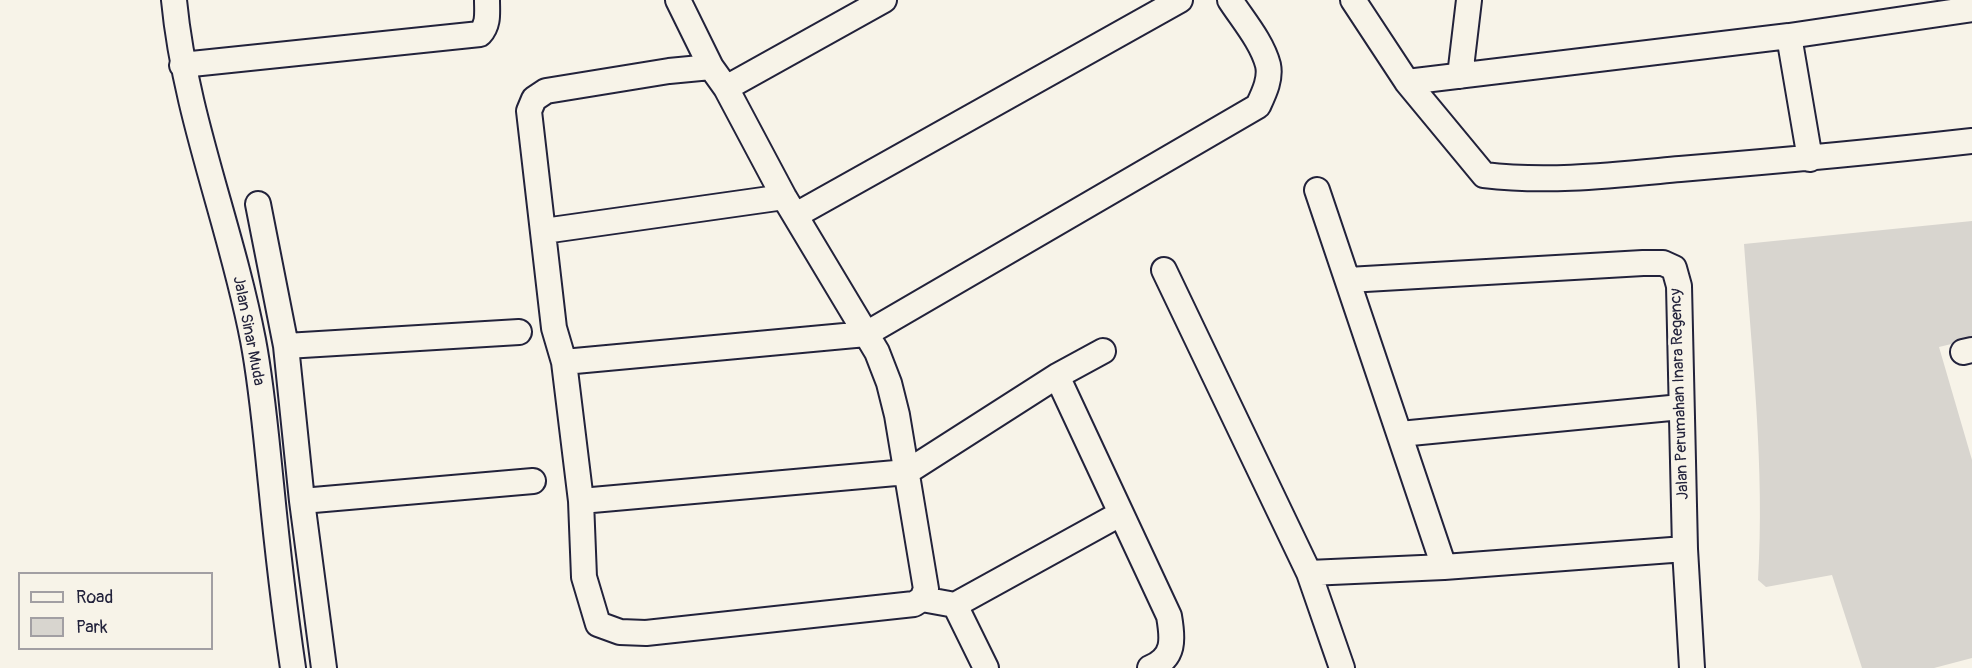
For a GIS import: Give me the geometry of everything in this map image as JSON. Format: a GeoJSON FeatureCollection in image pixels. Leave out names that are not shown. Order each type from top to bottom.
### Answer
{"type":"FeatureCollection","features":[{"type":"Feature","properties":{"kind":"street","name":"Jalan Sinar Muda"},"geometry":{"type":"LineString","coordinates":[[174,0],[182,65],[236,264],[253,341],[293,668]]}},
{"type":"Feature","properties":{"kind":"street"},"geometry":{"type":"LineString","coordinates":[[182,65],[480,34],[486,28],[487,0]]}},
{"type":"Feature","properties":{"kind":"street"},"geometry":{"type":"LineString","coordinates":[[678,0],[711,67],[726,88],[790,206],[877,352],[889,383],[907,472],[926,589],[922,599],[914,604],[646,633],[620,632],[598,624],[584,577],[581,501],[564,362],[554,328],[529,111],[534,99],[546,91],[669,71],[711,67]]}},
{"type":"Feature","properties":{"kind":"street"},"geometry":{"type":"LineString","coordinates":[[726,88],[884,0]]}},
{"type":"Feature","properties":{"kind":"street"},"geometry":{"type":"LineString","coordinates":[[544,231],[790,206],[1180,0]]}},
{"type":"Feature","properties":{"kind":"street"},"geometry":{"type":"LineString","coordinates":[[564,362],[866,334],[1258,106],[1267,87],[1268,66],[1260,46],[1230,0]]}},
{"type":"Feature","properties":{"kind":"street"},"geometry":{"type":"LineString","coordinates":[[1353,0],[1407,82],[1484,175],[1514,179],[1549,179],[1810,159],[1972,141]]}},
{"type":"Feature","properties":{"kind":"street"},"geometry":{"type":"LineString","coordinates":[[1460,76],[1469,0]]}},
{"type":"Feature","properties":{"kind":"street"},"geometry":{"type":"LineString","coordinates":[[1407,82],[1789,36],[1972,9]]}},
{"type":"Feature","properties":{"kind":"street"},"geometry":{"type":"LineString","coordinates":[[1789,36],[1810,159]]}},
{"type":"Feature","properties":{"kind":"street"},"geometry":{"type":"LineString","coordinates":[[1317,190],[1444,567]]}},
{"type":"Feature","properties":{"kind":"street"},"geometry":{"type":"LineString","coordinates":[[258,204],[286,346],[302,501],[324,668]]}},
{"type":"Feature","properties":{"kind":"street","name":"Jalan Perumahan Inara Regency"},"geometry":{"type":"LineString","coordinates":[[1348,280],[1663,263],[1674,268],[1679,286],[1684,549],[1692,668]]}},
{"type":"Feature","properties":{"kind":"street"},"geometry":{"type":"LineString","coordinates":[[1164,270],[1309,573],[1342,668]]}},
{"type":"Feature","properties":{"kind":"street"},"geometry":{"type":"LineString","coordinates":[[286,346],[519,332]]}},
{"type":"Feature","properties":{"kind":"street"},"geometry":{"type":"LineString","coordinates":[[581,501],[907,472],[1057,376],[1103,351]]}},
{"type":"Feature","properties":{"kind":"street"},"geometry":{"type":"LineString","coordinates":[[1057,376],[1170,616],[1172,642],[1169,652],[1160,664],[1150,668]]}},
{"type":"Feature","properties":{"kind":"street"},"geometry":{"type":"LineString","coordinates":[[1400,434],[1681,407]]}},
{"type":"Feature","properties":{"kind":"street"},"geometry":{"type":"LineString","coordinates":[[302,501],[533,481]]}},
{"type":"Feature","properties":{"kind":"street"},"geometry":{"type":"LineString","coordinates":[[922,599],[955,605],[1120,514]]}},
{"type":"Feature","properties":{"kind":"street"},"geometry":{"type":"LineString","coordinates":[[1309,573],[1444,567],[1684,549]]}},
{"type":"Feature","properties":{"kind":"street"},"geometry":{"type":"LineString","coordinates":[[955,605],[986,668]]}},
{"type":"Feature","properties":{"kind":"green space"},"geometry":{"type":"Polygon","coordinates":[[[1972,221],[1972,339],[1939,347],[1972,460],[1972,658],[1934,668],[1862,668],[1832,575],[1766,587],[1758,580],[1759,454],[1744,244],[1972,221]]]}}]}
